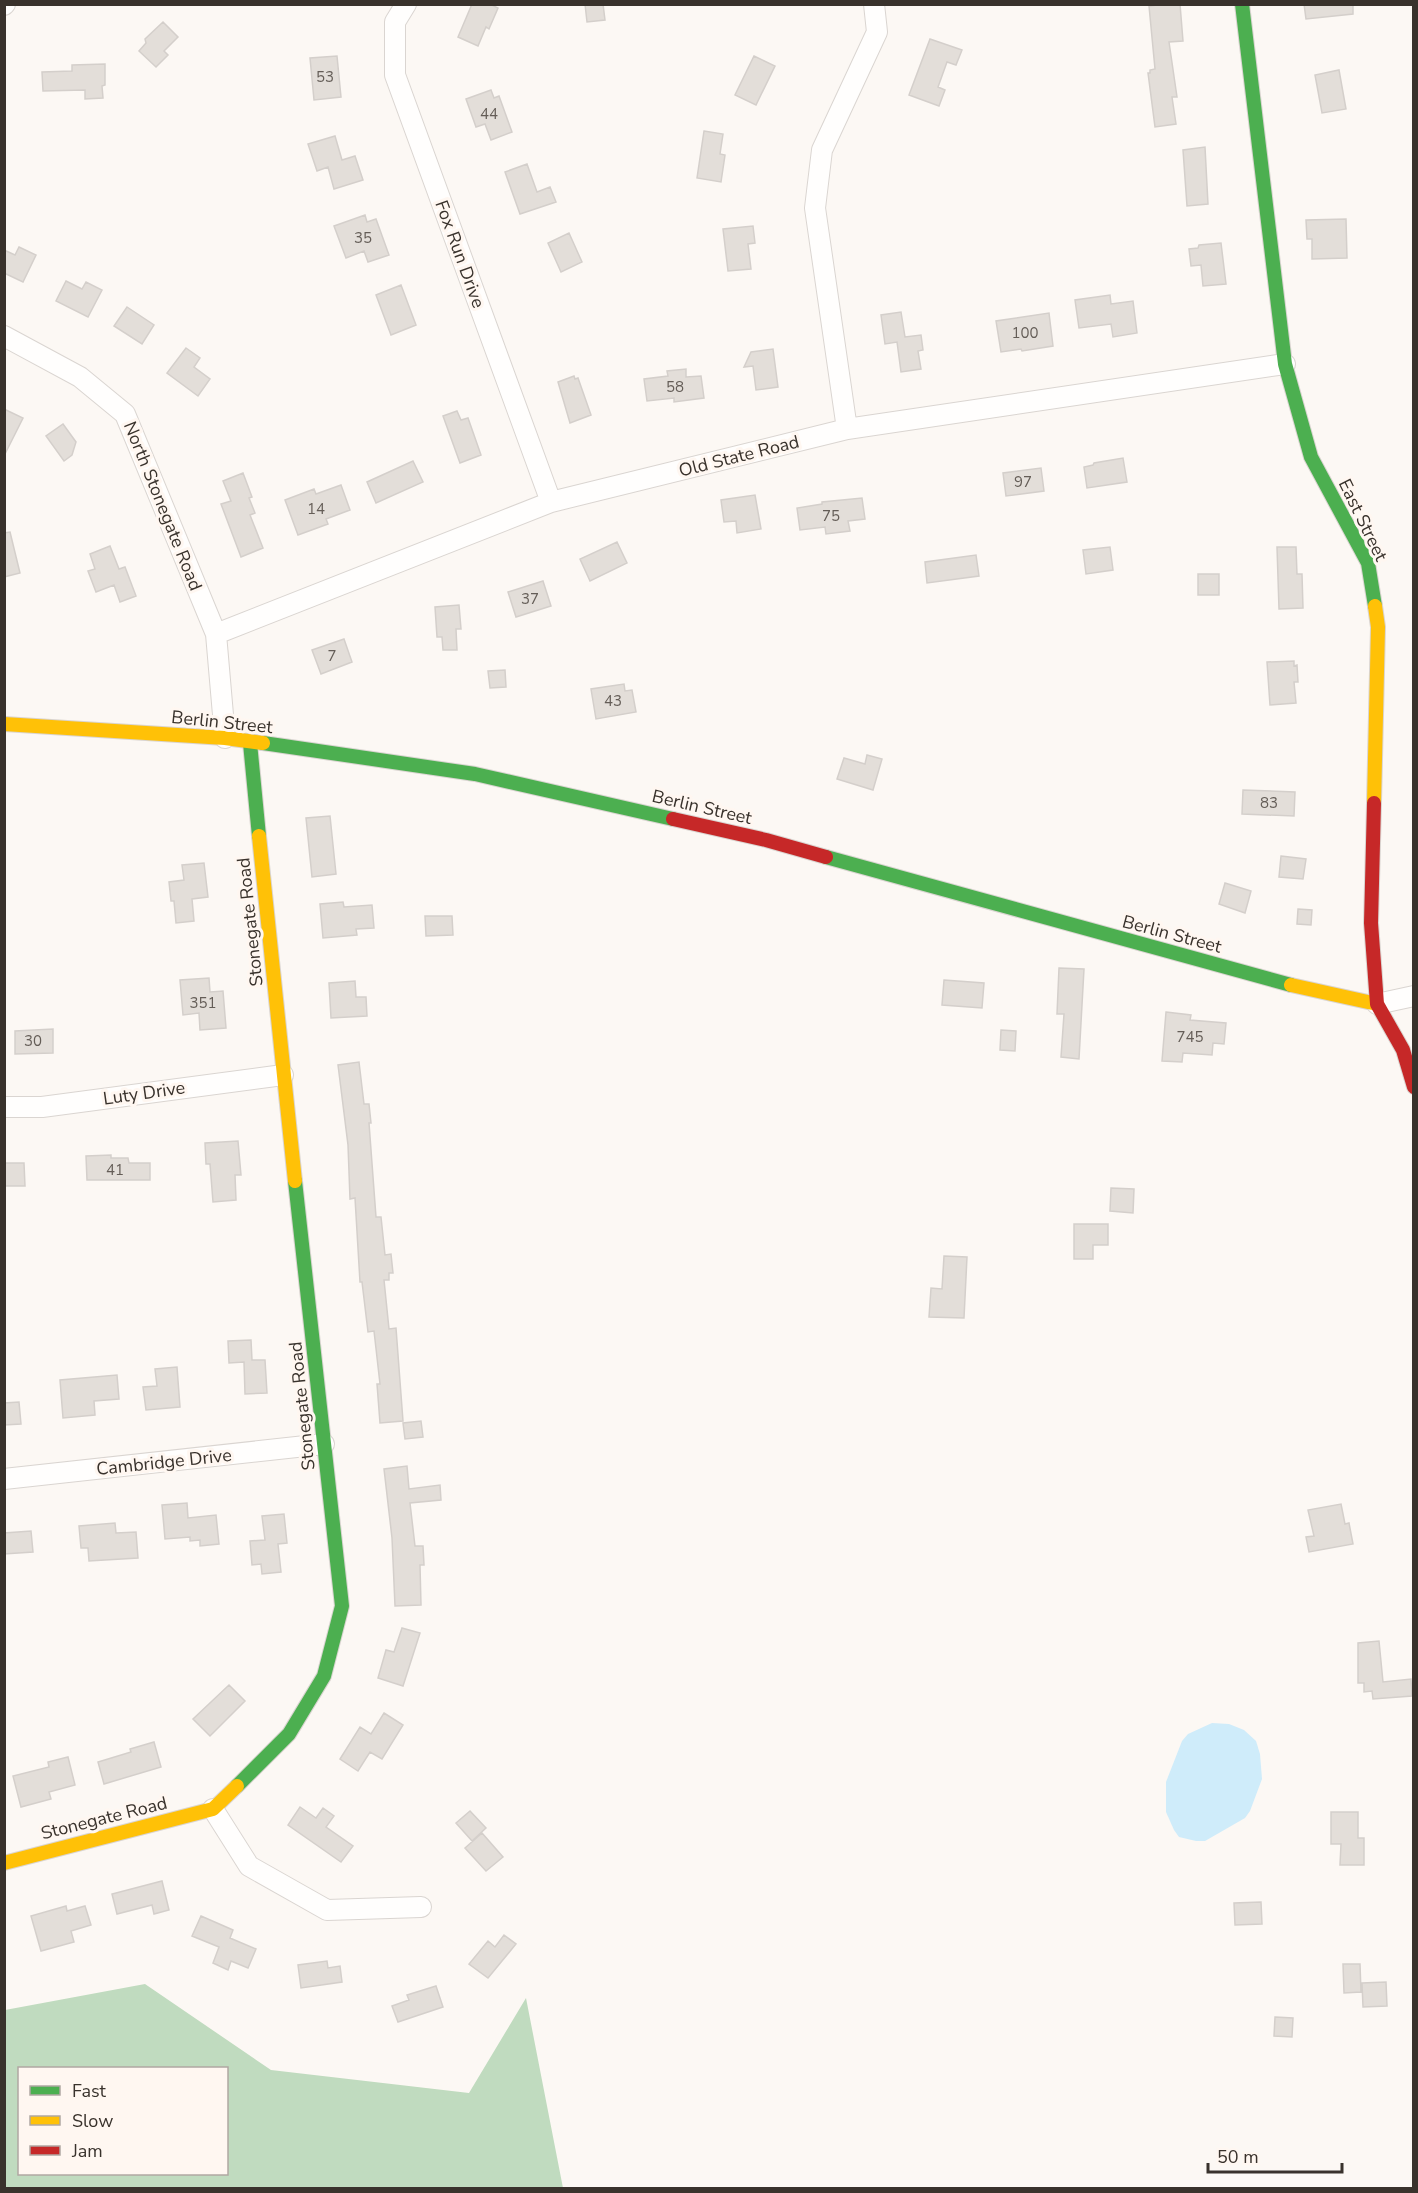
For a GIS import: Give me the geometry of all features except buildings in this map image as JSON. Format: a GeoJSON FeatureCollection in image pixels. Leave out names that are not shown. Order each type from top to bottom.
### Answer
{"type":"FeatureCollection","features":[{"type":"Feature","properties":{"kind":"street","name":"Fox Run Drive"},"geometry":{"type":"LineString","coordinates":[[406,4],[395,22],[395,75],[551,502]]}},
{"type":"Feature","properties":{"kind":"street"},"geometry":{"type":"LineString","coordinates":[[847,429],[815,208],[822,150],[877,32],[874,4]]}},
{"type":"Feature","properties":{"kind":"street","name":"East Street"},"geometry":{"type":"LineString","coordinates":[[1242,4],[1285,364],[1311,458],[1368,562],[1375,605],[1378,627],[1371,923],[1377,1004],[1403,1050],[1413,1087]]}},
{"type":"Feature","properties":{"kind":"street","name":"North Stonegate Road"},"geometry":{"type":"LineString","coordinates":[[4,336],[80,377],[125,414],[216,634],[225,738]]}},
{"type":"Feature","properties":{"kind":"street","name":"Old State Road"},"geometry":{"type":"LineString","coordinates":[[216,634],[551,502],[847,429],[1285,364]]}},
{"type":"Feature","properties":{"kind":"street","name":"Berlin Street"},"geometry":{"type":"LineString","coordinates":[[4,724],[225,738],[475,774],[766,840],[1277,982],[1377,1004]]}},
{"type":"Feature","properties":{"kind":"street","name":"Stonegate Road"},"geometry":{"type":"LineString","coordinates":[[4,1863],[213,1809],[289,1734],[324,1676],[342,1606],[283,1075],[250,742]]}},
{"type":"Feature","properties":{"kind":"street"},"geometry":{"type":"LineString","coordinates":[[1377,1004],[1413,996]]}},
{"type":"Feature","properties":{"kind":"street","name":"Luty Drive"},"geometry":{"type":"LineString","coordinates":[[4,1107],[42,1107],[283,1075]]}},
{"type":"Feature","properties":{"kind":"street","name":"Cambridge Drive"},"geometry":{"type":"LineString","coordinates":[[4,1479],[324,1444]]}},
{"type":"Feature","properties":{"kind":"street"},"geometry":{"type":"LineString","coordinates":[[213,1809],[249,1866],[327,1910],[421,1906]]}},
{"type":"Feature","properties":{"kind":"green space"},"geometry":{"type":"Polygon","coordinates":[[[145,1984],[271,2070],[469,2093],[526,1998],[563,2188],[5,2188],[5,2010],[145,1984]]]}},
{"type":"Feature","properties":{"kind":"water"},"geometry":{"type":"Polygon","coordinates":[[[1212,1723],[1229,1724],[1244,1730],[1256,1741],[1260,1754],[1262,1779],[1245,1818],[1205,1841],[1196,1841],[1179,1837],[1174,1830],[1166,1812],[1166,1782],[1182,1741],[1188,1734],[1212,1723]]]}},
{"type":"Feature","properties":{"kind":"traffic: fast"},"geometry":{"type":"LineString","coordinates":[[1242,4],[1285,364],[1311,457],[1368,563],[1375,606]]}},
{"type":"Feature","properties":{"kind":"traffic: fast"},"geometry":{"type":"LineString","coordinates":[[250,743],[259,836]]}},
{"type":"Feature","properties":{"kind":"traffic: fast"},"geometry":{"type":"LineString","coordinates":[[263,743],[475,774],[673,819]]}},
{"type":"Feature","properties":{"kind":"traffic: fast"},"geometry":{"type":"LineString","coordinates":[[826,857],[1291,985]]}},
{"type":"Feature","properties":{"kind":"traffic: fast"},"geometry":{"type":"LineString","coordinates":[[237,1786],[289,1734],[324,1676],[342,1606],[295,1181]]}},
{"type":"Feature","properties":{"kind":"traffic: slow"},"geometry":{"type":"LineString","coordinates":[[1374,803],[1378,627],[1375,606]]}},
{"type":"Feature","properties":{"kind":"traffic: slow"},"geometry":{"type":"LineString","coordinates":[[4,724],[225,738],[263,743]]}},
{"type":"Feature","properties":{"kind":"traffic: slow"},"geometry":{"type":"LineString","coordinates":[[259,836],[295,1181]]}},
{"type":"Feature","properties":{"kind":"traffic: slow"},"geometry":{"type":"LineString","coordinates":[[1291,985],[1377,1004]]}},
{"type":"Feature","properties":{"kind":"traffic: slow"},"geometry":{"type":"LineString","coordinates":[[4,1863],[213,1809],[237,1786]]}},
{"type":"Feature","properties":{"kind":"traffic: jam"},"geometry":{"type":"LineString","coordinates":[[1374,803],[1371,923],[1377,1004],[1403,1050],[1414,1087]]}},
{"type":"Feature","properties":{"kind":"traffic: jam"},"geometry":{"type":"LineString","coordinates":[[673,819],[766,840],[826,857]]}}]}
